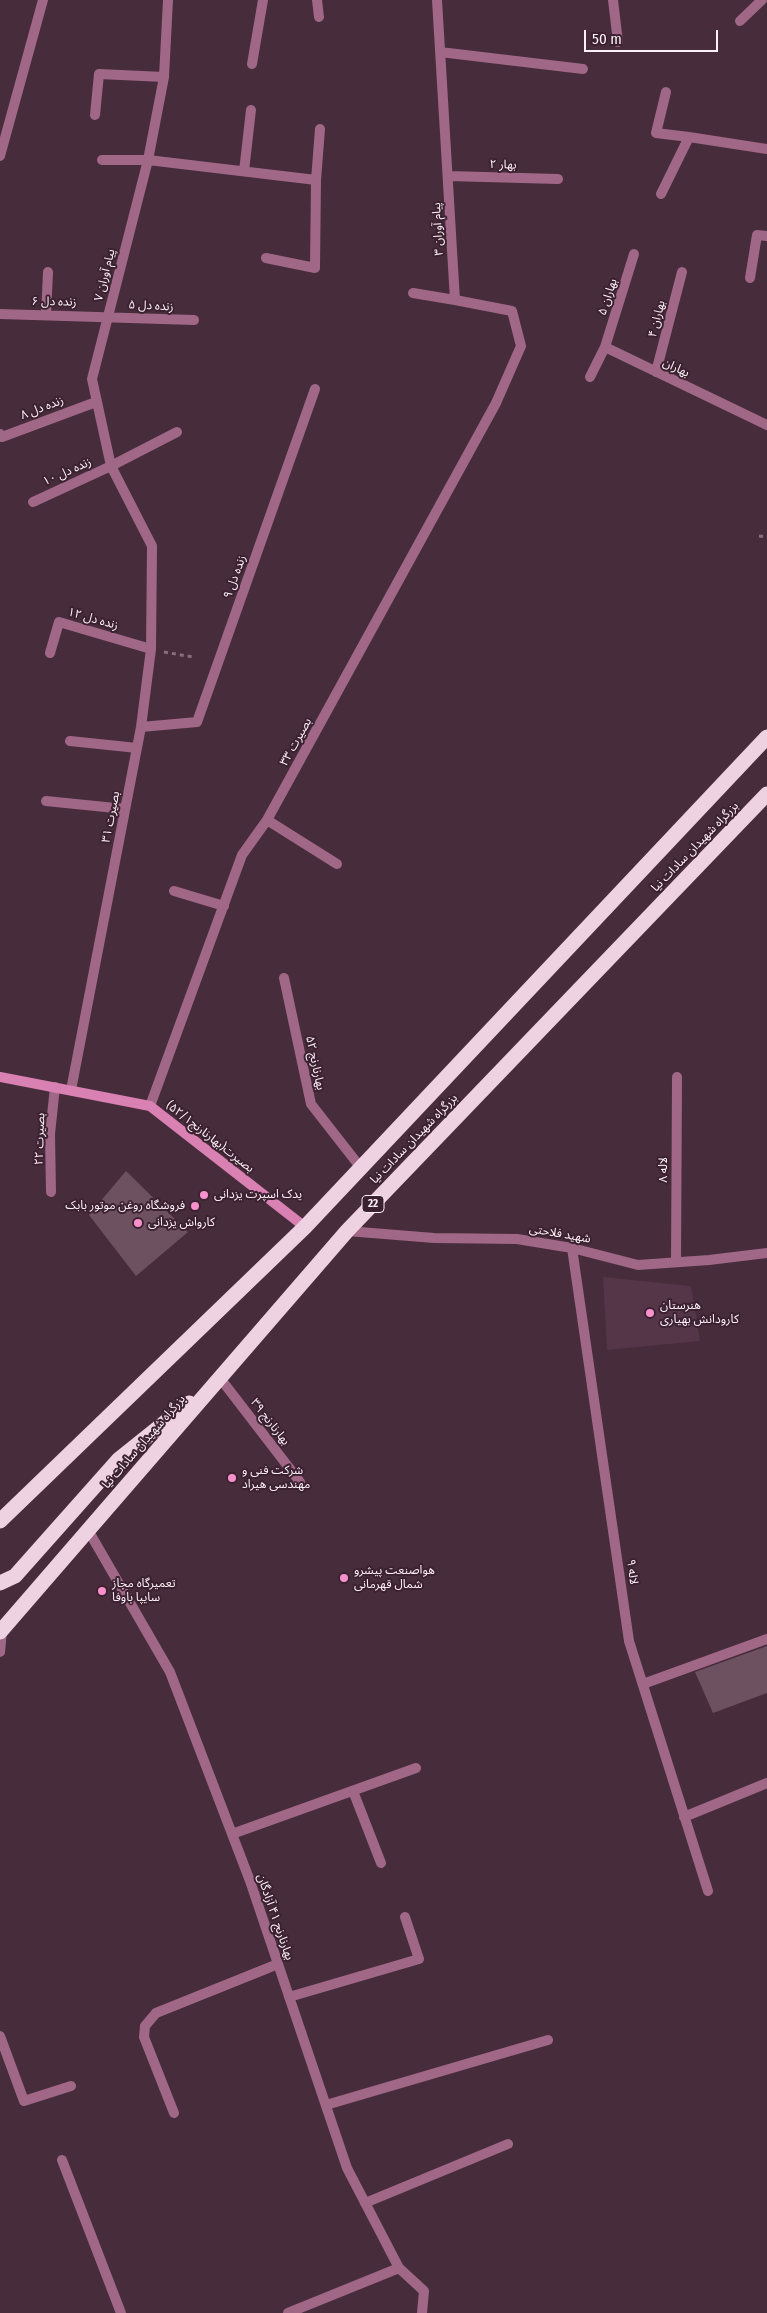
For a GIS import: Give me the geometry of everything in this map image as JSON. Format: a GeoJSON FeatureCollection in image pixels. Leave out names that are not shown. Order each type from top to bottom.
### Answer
{"type":"FeatureCollection","features":[{"type":"Feature","properties":{"kind":"highway","name":"بزرگراه شهیدان سادات نیا"},"geometry":{"type":"LineString","coordinates":[[0,1521],[305,1227],[767,737]]}},
{"type":"Feature","properties":{"kind":"highway","name":"بزرگراه شهیدان سادات نیا"},"geometry":{"type":"LineString","coordinates":[[1,1631],[347,1231],[767,794]]}},
{"type":"Feature","properties":{"kind":"highway"},"geometry":{"type":"LineString","coordinates":[[0,1583],[15,1576],[119,1459],[220,1378]]}},
{"type":"Feature","properties":{"kind":"street"},"geometry":{"type":"LineString","coordinates":[[0,156],[43,0]]}},
{"type":"Feature","properties":{"kind":"street","name":"پیام آوران ۷"},"geometry":{"type":"LineString","coordinates":[[152,546],[112,466],[92,379],[148,160],[164,77],[168,0]]}},
{"type":"Feature","properties":{"kind":"street"},"geometry":{"type":"LineString","coordinates":[[252,64],[263,0]]}},
{"type":"Feature","properties":{"kind":"street"},"geometry":{"type":"LineString","coordinates":[[317,0],[318,17]]}},
{"type":"Feature","properties":{"kind":"street","name":"پیام آوران ۳"},"geometry":{"type":"LineString","coordinates":[[437,0],[455,300]]}},
{"type":"Feature","properties":{"kind":"street"},"geometry":{"type":"LineString","coordinates":[[614,0],[618,42]]}},
{"type":"Feature","properties":{"kind":"street"},"geometry":{"type":"LineString","coordinates":[[740,21],[762,0]]}},
{"type":"Feature","properties":{"kind":"street"},"geometry":{"type":"LineString","coordinates":[[440,52],[584,69]]}},
{"type":"Feature","properties":{"kind":"street"},"geometry":{"type":"LineString","coordinates":[[95,114],[99,74],[164,77]]}},
{"type":"Feature","properties":{"kind":"street"},"geometry":{"type":"LineString","coordinates":[[666,92],[656,133],[767,149]]}},
{"type":"Feature","properties":{"kind":"street"},"geometry":{"type":"LineString","coordinates":[[244,171],[251,110]]}},
{"type":"Feature","properties":{"kind":"street"},"geometry":{"type":"LineString","coordinates":[[266,258],[315,268],[316,180],[320,129]]}},
{"type":"Feature","properties":{"kind":"street"},"geometry":{"type":"LineString","coordinates":[[661,194],[689,137]]}},
{"type":"Feature","properties":{"kind":"street"},"geometry":{"type":"LineString","coordinates":[[102,160],[148,160],[316,180]]}},
{"type":"Feature","properties":{"kind":"street","name":"بهار ۲"},"geometry":{"type":"LineString","coordinates":[[448,176],[558,179]]}},
{"type":"Feature","properties":{"kind":"street"},"geometry":{"type":"LineString","coordinates":[[750,278],[758,235],[767,236]]}},
{"type":"Feature","properties":{"kind":"street","name":"بهاران ۵"},"geometry":{"type":"LineString","coordinates":[[605,347],[634,254]]}},
{"type":"Feature","properties":{"kind":"street"},"geometry":{"type":"LineString","coordinates":[[46,315],[48,272]]}},
{"type":"Feature","properties":{"kind":"street","name":"بهاران ۴"},"geometry":{"type":"LineString","coordinates":[[656,372],[682,272]]}},
{"type":"Feature","properties":{"kind":"street"},"geometry":{"type":"LineString","coordinates":[[413,293],[455,300]]}},
{"type":"Feature","properties":{"kind":"street","name":"بصیرت ۳۳"},"geometry":{"type":"LineString","coordinates":[[150,1106],[242,855],[267,820],[496,403],[521,346],[512,311],[455,300]]}},
{"type":"Feature","properties":{"kind":"street","name":"زنده دل ۶"},"geometry":{"type":"LineString","coordinates":[[0,314],[108,316]]}},
{"type":"Feature","properties":{"kind":"street","name":"زنده دل ۵"},"geometry":{"type":"LineString","coordinates":[[108,316],[194,320]]}},
{"type":"Feature","properties":{"kind":"street"},"geometry":{"type":"LineString","coordinates":[[590,377],[605,347]]}},
{"type":"Feature","properties":{"kind":"street","name":"بهاران"},"geometry":{"type":"LineString","coordinates":[[605,347],[767,425]]}},
{"type":"Feature","properties":{"kind":"street","name":"زنده دل ۹"},"geometry":{"type":"LineString","coordinates":[[141,727],[197,722],[315,389]]}},
{"type":"Feature","properties":{"kind":"street","name":"زنده دل ۸"},"geometry":{"type":"LineString","coordinates":[[0,434],[2,437],[96,402]]}},
{"type":"Feature","properties":{"kind":"street","name":"زنده دل ۱۰"},"geometry":{"type":"LineString","coordinates":[[33,502],[112,466],[177,432]]}},
{"type":"Feature","properties":{"kind":"street","name":"بصیرت ۳۱"},"geometry":{"type":"LineString","coordinates":[[71,1090],[141,727],[151,649],[152,546]]}},
{"type":"Feature","properties":{"kind":"street","name":"زنده دل ۱۲"},"geometry":{"type":"LineString","coordinates":[[50,654],[59,622],[151,649]]}},
{"type":"Feature","properties":{"kind":"street"},"geometry":{"type":"LineString","coordinates":[[70,741],[137,748]]}},
{"type":"Feature","properties":{"kind":"street"},"geometry":{"type":"LineString","coordinates":[[46,801],[126,809]]}},
{"type":"Feature","properties":{"kind":"street"},"geometry":{"type":"LineString","coordinates":[[267,820],[338,864]]}},
{"type":"Feature","properties":{"kind":"street"},"geometry":{"type":"LineString","coordinates":[[174,891],[224,906]]}},
{"type":"Feature","properties":{"kind":"street","name":"بهارنارنج ۵۲"},"geometry":{"type":"LineString","coordinates":[[284,978],[311,1104],[361,1168]]}},
{"type":"Feature","properties":{"kind":"street","name":"بصیرت(بهارنارنج۵۲/۱)"},"geometry":{"type":"LineString","coordinates":[[0,1077],[150,1106],[305,1227]]}},
{"type":"Feature","properties":{"kind":"street","name":"لاله ۸"},"geometry":{"type":"LineString","coordinates":[[676,1262],[677,1077]]}},
{"type":"Feature","properties":{"kind":"street","name":"بصیرت ۲۲"},"geometry":{"type":"LineString","coordinates":[[51,1192],[50,1134],[55,1087]]}},
{"type":"Feature","properties":{"kind":"street","name":"شهید فلاحتی"},"geometry":{"type":"LineString","coordinates":[[347,1231],[434,1238],[517,1239],[572,1248],[638,1265],[767,1253]]}},
{"type":"Feature","properties":{"kind":"street","name":"لاله ۹"},"geometry":{"type":"LineString","coordinates":[[572,1248],[629,1641],[708,1891]]}},
{"type":"Feature","properties":{"kind":"street","name":"بهارنارنج ۳۹"},"geometry":{"type":"LineString","coordinates":[[220,1378],[300,1482]]}},
{"type":"Feature","properties":{"kind":"street","name":"بهارنارنج ۴۱ آزادگان"},"geometry":{"type":"LineString","coordinates":[[88,1530],[170,1672],[232,1834],[347,2168],[399,2268],[424,2291],[422,2313]]}},
{"type":"Feature","properties":{"kind":"street"},"geometry":{"type":"LineString","coordinates":[[0,1652],[1,1631]]}},
{"type":"Feature","properties":{"kind":"street"},"geometry":{"type":"LineString","coordinates":[[643,1684],[767,1639]]}},
{"type":"Feature","properties":{"kind":"street"},"geometry":{"type":"LineString","coordinates":[[232,1834],[416,1768]]}},
{"type":"Feature","properties":{"kind":"street"},"geometry":{"type":"LineString","coordinates":[[684,1817],[767,1783]]}},
{"type":"Feature","properties":{"kind":"street"},"geometry":{"type":"LineString","coordinates":[[353,1791],[381,1863]]}},
{"type":"Feature","properties":{"kind":"street"},"geometry":{"type":"LineString","coordinates":[[289,1997],[419,1959],[405,1917]]}},
{"type":"Feature","properties":{"kind":"street"},"geometry":{"type":"LineString","coordinates":[[174,2113],[144,2037],[145,2026],[156,2013],[278,1964]]}},
{"type":"Feature","properties":{"kind":"street"},"geometry":{"type":"LineString","coordinates":[[0,2036],[24,2101],[71,2086]]}},
{"type":"Feature","properties":{"kind":"street"},"geometry":{"type":"LineString","coordinates":[[326,2105],[548,2040]]}},
{"type":"Feature","properties":{"kind":"street"},"geometry":{"type":"LineString","coordinates":[[365,2203],[508,2144]]}},
{"type":"Feature","properties":{"kind":"street"},"geometry":{"type":"LineString","coordinates":[[62,2160],[121,2313]]}},
{"type":"Feature","properties":{"kind":"street"},"geometry":{"type":"LineString","coordinates":[[288,2313],[399,2268]]}},
{"type":"Feature","properties":{"kind":"path"},"geometry":{"type":"LineString","coordinates":[[760,536],[767,538]]}},
{"type":"Feature","properties":{"kind":"path"},"geometry":{"type":"LineString","coordinates":[[151,649],[193,657]]}},
{"type":"Feature","properties":{"kind":"shaded area","name":"هنرستان کارودانش بهیاری"},"geometry":{"type":"Polygon","coordinates":[[[603,1277],[691,1286],[700,1341],[607,1350],[603,1277]]]}},
{"type":"Feature","properties":{"kind":"building","name":"کارواش یزدانی"},"geometry":{"type":"Polygon","coordinates":[[[126,1171],[188,1232],[136,1276],[89,1215],[126,1171]]]}},
{"type":"Feature","properties":{"kind":"building"},"geometry":{"type":"Polygon","coordinates":[[[767,1646],[767,1693],[713,1713],[695,1672],[767,1646]]]}},
{"type":"Feature","properties":{"kind":"place","name":"یدک اسپرت یزدانی"},"geometry":{"type":"Point","coordinates":[204,1195]}},
{"type":"Feature","properties":{"kind":"place","name":"فروشگاه روغن موتور بابک"},"geometry":{"type":"Point","coordinates":[195,1206]}},
{"type":"Feature","properties":{"kind":"place","name":"کارواش یزدانی"},"geometry":{"type":"Point","coordinates":[138,1223]}},
{"type":"Feature","properties":{"kind":"place","name":"هنرستان کارودانش بهیاری"},"geometry":{"type":"Point","coordinates":[650,1313]}},
{"type":"Feature","properties":{"kind":"place","name":"شرکت فنی و مهندسی هیراد"},"geometry":{"type":"Point","coordinates":[232,1478]}},
{"type":"Feature","properties":{"kind":"place","name":"هواصنعت پیشرو شمال قهرمانی"},"geometry":{"type":"Point","coordinates":[344,1578]}},
{"type":"Feature","properties":{"kind":"place","name":"تعمیرگاه مجاز سایپا باوفا"},"geometry":{"type":"Point","coordinates":[102,1591]}}]}
